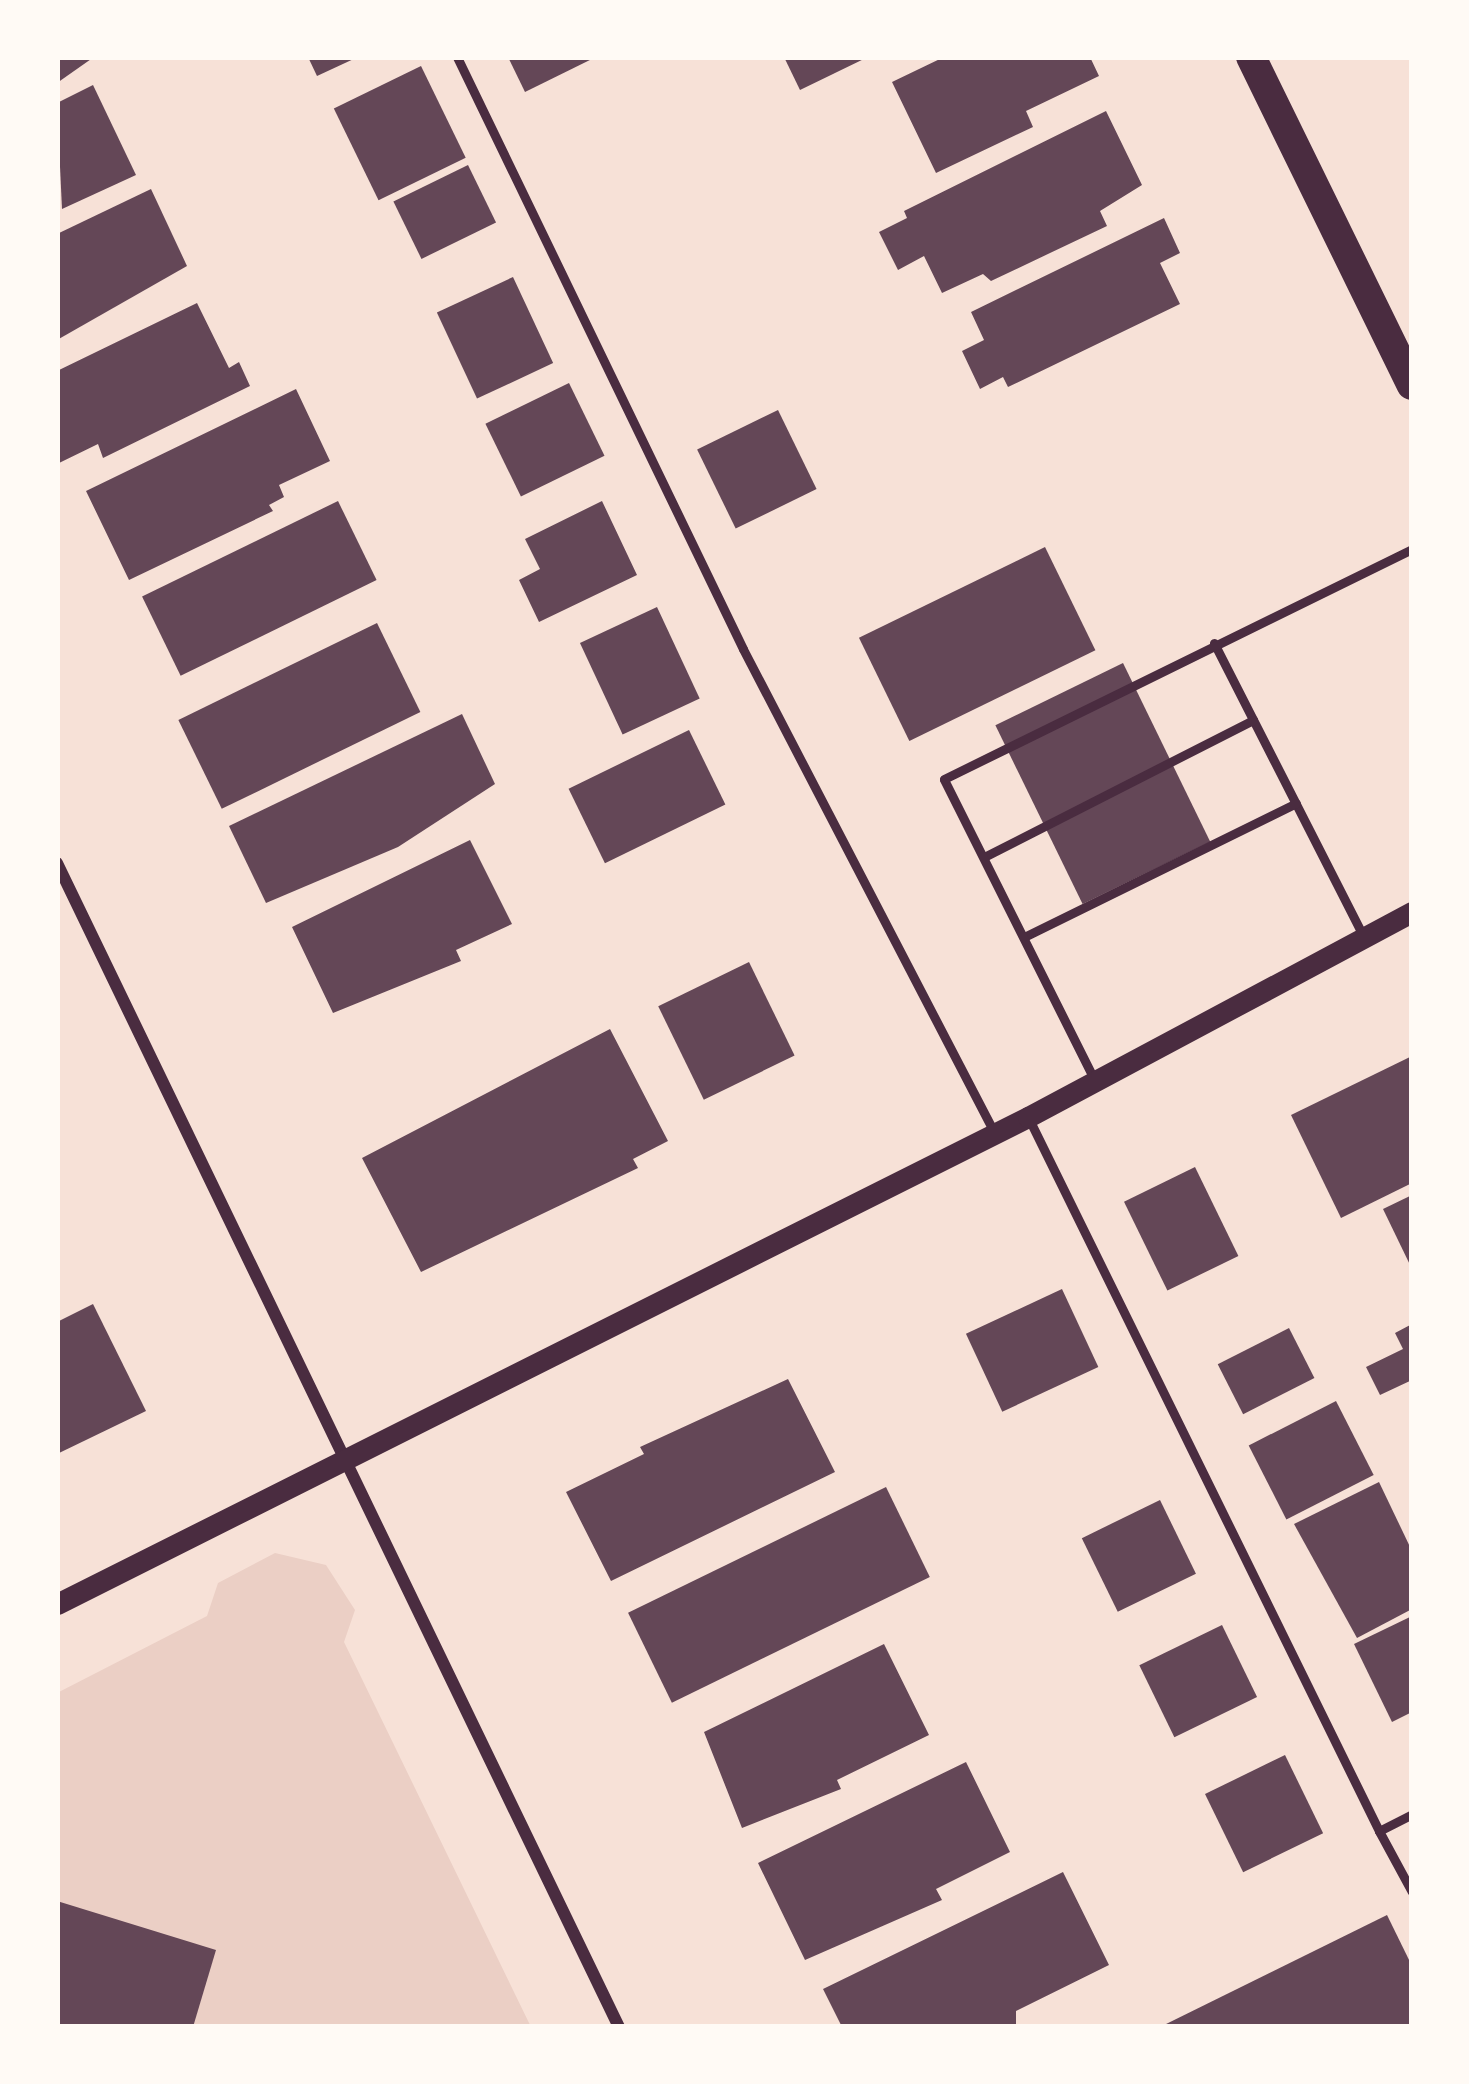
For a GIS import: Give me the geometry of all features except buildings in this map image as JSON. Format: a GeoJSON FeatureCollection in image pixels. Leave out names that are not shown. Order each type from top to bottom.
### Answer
{"type":"FeatureCollection","features":[{"type":"Feature","properties":{"kind":"main road"},"geometry":{"type":"LineString","coordinates":[[1251,57],[1412,385]]}},
{"type":"Feature","properties":{"kind":"street"},"geometry":{"type":"LineString","coordinates":[[57,863],[619,2027]]}},
{"type":"Feature","properties":{"kind":"street"},"geometry":{"type":"LineString","coordinates":[[57,1604],[1028,1118],[1412,912]]}},
{"type":"Feature","properties":{"kind":"lane"},"geometry":{"type":"LineString","coordinates":[[458,57],[743,649],[995,1134]]}},
{"type":"Feature","properties":{"kind":"lane"},"geometry":{"type":"LineString","coordinates":[[1094,1079],[944,778],[1412,549]]}},
{"type":"Feature","properties":{"kind":"lane"},"geometry":{"type":"LineString","coordinates":[[1214,643],[1364,938]]}},
{"type":"Feature","properties":{"kind":"lane"},"geometry":{"type":"LineString","coordinates":[[984,857],[1253,720]]}},
{"type":"Feature","properties":{"kind":"lane"},"geometry":{"type":"LineString","coordinates":[[1024,937],[1296,803]]}},
{"type":"Feature","properties":{"kind":"lane"},"geometry":{"type":"LineString","coordinates":[[1028,1118],[1412,1892]]}},
{"type":"Feature","properties":{"kind":"lane"},"geometry":{"type":"LineString","coordinates":[[1379,1831],[1412,1814]]}},
{"type":"Feature","properties":{"kind":"shaded area"},"geometry":{"type":"Polygon","coordinates":[[[275,1553],[326,1565],[355,1610],[344,1642],[531,2027],[57,2027],[57,1693],[207,1616],[218,1583],[275,1553]]]}}]}
